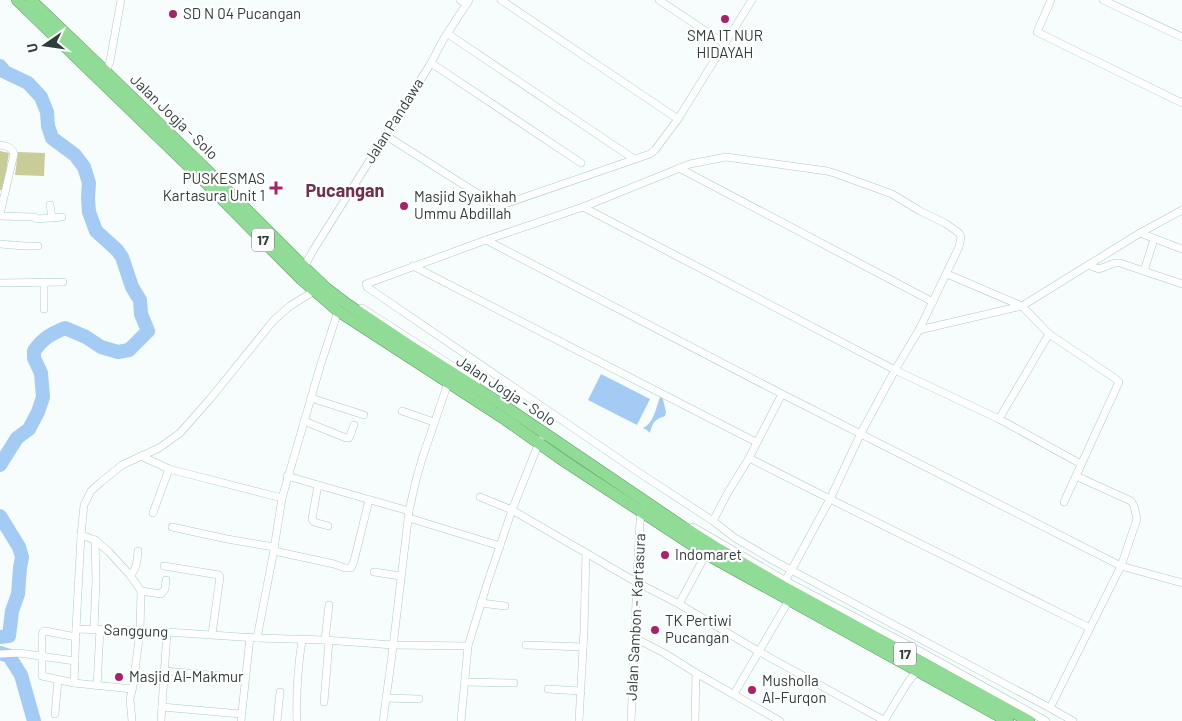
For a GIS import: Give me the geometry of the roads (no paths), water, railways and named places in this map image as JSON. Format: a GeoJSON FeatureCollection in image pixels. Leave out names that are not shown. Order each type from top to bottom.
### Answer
{"type":"FeatureCollection","features":[{"type":"Feature","properties":{"kind":"highway","name":"Jalan Jogja - Solo"},"geometry":{"type":"LineString","coordinates":[[17,0],[326,288],[343,307],[448,383],[506,420],[538,444],[644,508],[782,587],[789,600],[1008,721]]}},
{"type":"Feature","properties":{"kind":"highway","name":"Jalan Jogja - Solo"},"geometry":{"type":"LineString","coordinates":[[31,0],[106,72],[314,291],[410,346],[544,433],[706,554],[809,597],[1029,721]]}},
{"type":"Feature","properties":{"kind":"street"},"geometry":{"type":"LineString","coordinates":[[106,72],[112,56],[121,0]]}},
{"type":"Feature","properties":{"kind":"street"},"geometry":{"type":"LineString","coordinates":[[501,0],[678,119]]}},
{"type":"Feature","properties":{"kind":"street"},"geometry":{"type":"LineString","coordinates":[[659,0],[725,44]]}},
{"type":"Feature","properties":{"kind":"street"},"geometry":{"type":"LineString","coordinates":[[386,135],[499,206],[650,154],[678,119],[752,0]]}},
{"type":"Feature","properties":{"kind":"street"},"geometry":{"type":"LineString","coordinates":[[1050,0],[1037,32],[1182,103]]}},
{"type":"Feature","properties":{"kind":"street"},"geometry":{"type":"LineString","coordinates":[[1103,0],[1182,37]]}},
{"type":"Feature","properties":{"kind":"street","name":"Jalan Pandawa"},"geometry":{"type":"LineString","coordinates":[[304,268],[314,249],[431,64],[465,1]]}},
{"type":"Feature","properties":{"kind":"street"},"geometry":{"type":"LineString","coordinates":[[448,34],[634,159]]}},
{"type":"Feature","properties":{"kind":"street"},"geometry":{"type":"LineString","coordinates":[[431,64],[582,163]]}},
{"type":"Feature","properties":{"kind":"street"},"geometry":{"type":"LineString","coordinates":[[0,146],[9,147],[14,154],[2,194],[0,215],[34,216],[37,219],[62,216]]}},
{"type":"Feature","properties":{"kind":"street"},"geometry":{"type":"LineString","coordinates":[[162,707],[241,718],[245,678],[274,549],[287,476],[320,367],[343,307],[358,306],[366,310],[546,428],[782,587],[792,570],[830,499],[861,433],[919,330],[947,274],[961,242],[961,237],[959,233],[944,223],[892,194],[832,172],[726,157],[690,164],[583,207],[369,282],[366,284],[367,287],[713,521],[735,538],[776,562],[792,570],[1050,708],[1073,721]]}},
{"type":"Feature","properties":{"kind":"street"},"geometry":{"type":"LineString","coordinates":[[679,168],[933,302]]}},
{"type":"Feature","properties":{"kind":"street"},"geometry":{"type":"LineString","coordinates":[[50,205],[52,218]]}},
{"type":"Feature","properties":{"kind":"street"},"geometry":{"type":"LineString","coordinates":[[583,207],[895,370],[999,419],[1082,464]]}},
{"type":"Feature","properties":{"kind":"street"},"geometry":{"type":"LineString","coordinates":[[919,330],[1022,306],[1140,233],[1182,210]]}},
{"type":"Feature","properties":{"kind":"street"},"geometry":{"type":"LineString","coordinates":[[1140,233],[1182,249]]}},
{"type":"Feature","properties":{"kind":"street"},"geometry":{"type":"LineString","coordinates":[[1144,271],[1154,238]]}},
{"type":"Feature","properties":{"kind":"street"},"geometry":{"type":"LineString","coordinates":[[486,240],[782,394],[1121,566],[1182,583]]}},
{"type":"Feature","properties":{"kind":"street"},"geometry":{"type":"LineString","coordinates":[[0,244],[38,246]]}},
{"type":"Feature","properties":{"kind":"street"},"geometry":{"type":"LineString","coordinates":[[1090,264],[1099,269],[1117,263],[1182,284]]}},
{"type":"Feature","properties":{"kind":"street"},"geometry":{"type":"LineString","coordinates":[[414,266],[756,442]]}},
{"type":"Feature","properties":{"kind":"street"},"geometry":{"type":"LineString","coordinates":[[947,274],[1022,306],[1049,334],[1116,378],[1119,382],[1064,502]]}},
{"type":"Feature","properties":{"kind":"street"},"geometry":{"type":"LineString","coordinates":[[0,282],[63,282]]}},
{"type":"Feature","properties":{"kind":"street"},"geometry":{"type":"LineString","coordinates":[[44,282],[44,309]]}},
{"type":"Feature","properties":{"kind":"street"},"geometry":{"type":"LineString","coordinates":[[74,683],[83,508],[86,499],[101,482],[122,465],[164,445],[180,433],[274,320],[290,306],[314,291]]}},
{"type":"Feature","properties":{"kind":"street"},"geometry":{"type":"LineString","coordinates":[[999,419],[1049,334]]}},
{"type":"Feature","properties":{"kind":"street"},"geometry":{"type":"LineString","coordinates":[[382,721],[409,515],[418,470],[448,383]]}},
{"type":"Feature","properties":{"kind":"street"},"geometry":{"type":"LineString","coordinates":[[713,521],[749,458],[782,394]]}},
{"type":"Feature","properties":{"kind":"street"},"geometry":{"type":"LineString","coordinates":[[311,398],[364,415]]}},
{"type":"Feature","properties":{"kind":"street"},"geometry":{"type":"LineString","coordinates":[[402,412],[434,422]]}},
{"type":"Feature","properties":{"kind":"street"},"geometry":{"type":"LineString","coordinates":[[304,421],[346,438],[350,436],[354,425]]}},
{"type":"Feature","properties":{"kind":"street"},"geometry":{"type":"LineString","coordinates":[[460,721],[468,646],[512,510],[544,433]]}},
{"type":"Feature","properties":{"kind":"street"},"geometry":{"type":"LineString","coordinates":[[141,456],[169,469],[282,498]]}},
{"type":"Feature","properties":{"kind":"street"},"geometry":{"type":"LineString","coordinates":[[749,458],[1090,628]]}},
{"type":"Feature","properties":{"kind":"street"},"geometry":{"type":"LineString","coordinates":[[153,513],[169,469]]}},
{"type":"Feature","properties":{"kind":"street"},"geometry":{"type":"LineString","coordinates":[[287,476],[369,500],[500,546]]}},
{"type":"Feature","properties":{"kind":"street"},"geometry":{"type":"LineString","coordinates":[[1050,708],[1121,566],[1137,519],[1131,501],[1076,476]]}},
{"type":"Feature","properties":{"kind":"street"},"geometry":{"type":"LineString","coordinates":[[318,485],[312,519],[314,522],[328,526]]}},
{"type":"Feature","properties":{"kind":"street"},"geometry":{"type":"LineString","coordinates":[[480,497],[512,510],[884,721],[908,682],[917,672]]}},
{"type":"Feature","properties":{"kind":"street"},"geometry":{"type":"LineString","coordinates":[[172,527],[274,549],[344,568],[351,568],[369,500]]}},
{"type":"Feature","properties":{"kind":"street","name":"Jalan Sambon - Kartasura"},"geometry":{"type":"LineString","coordinates":[[631,721],[636,582],[640,522],[644,508]]}},
{"type":"Feature","properties":{"kind":"street"},"geometry":{"type":"LineString","coordinates":[[82,535],[95,540],[109,552],[130,575],[141,591],[140,631],[130,698],[132,721]]}},
{"type":"Feature","properties":{"kind":"street"},"geometry":{"type":"LineString","coordinates":[[95,540],[97,686]]}},
{"type":"Feature","properties":{"kind":"street"},"geometry":{"type":"LineString","coordinates":[[130,575],[136,568],[138,551]]}},
{"type":"Feature","properties":{"kind":"street"},"geometry":{"type":"LineString","coordinates":[[579,721],[586,553]]}},
{"type":"Feature","properties":{"kind":"street"},"geometry":{"type":"LineString","coordinates":[[678,604],[706,554]]}},
{"type":"Feature","properties":{"kind":"street"},"geometry":{"type":"LineString","coordinates":[[164,566],[217,573],[219,575],[212,634]]}},
{"type":"Feature","properties":{"kind":"street"},"geometry":{"type":"LineString","coordinates":[[374,572],[401,576]]}},
{"type":"Feature","properties":{"kind":"street"},"geometry":{"type":"LineString","coordinates":[[141,591],[161,594],[165,589],[166,580]]}},
{"type":"Feature","properties":{"kind":"street"},"geometry":{"type":"LineString","coordinates":[[809,597],[920,651],[1046,721]]}},
{"type":"Feature","properties":{"kind":"street"},"geometry":{"type":"LineString","coordinates":[[734,694],[789,600]]}},
{"type":"Feature","properties":{"kind":"street"},"geometry":{"type":"LineString","coordinates":[[481,602],[505,606]]}},
{"type":"Feature","properties":{"kind":"street"},"geometry":{"type":"LineString","coordinates":[[324,702],[329,605]]}},
{"type":"Feature","properties":{"kind":"street","name":"Sanggung"},"geometry":{"type":"LineString","coordinates":[[76,629],[212,634],[253,638],[393,645],[468,646]]}},
{"type":"Feature","properties":{"kind":"street"},"geometry":{"type":"LineString","coordinates":[[76,637],[44,632],[42,635],[42,676],[74,683],[132,689]]}},
{"type":"Feature","properties":{"kind":"street"},"geometry":{"type":"LineString","coordinates":[[161,721],[167,632]]}},
{"type":"Feature","properties":{"kind":"street"},"geometry":{"type":"LineString","coordinates":[[635,638],[664,652],[696,673],[780,721]]}},
{"type":"Feature","properties":{"kind":"street"},"geometry":{"type":"LineString","coordinates":[[297,721],[299,656],[302,640]]}},
{"type":"Feature","properties":{"kind":"street"},"geometry":{"type":"LineString","coordinates":[[526,645],[583,647]]}},
{"type":"Feature","properties":{"kind":"street"},"geometry":{"type":"LineString","coordinates":[[0,654],[14,652],[74,661]]}},
{"type":"Feature","properties":{"kind":"street"},"geometry":{"type":"LineString","coordinates":[[164,671],[245,678]]}},
{"type":"Feature","properties":{"kind":"street"},"geometry":{"type":"LineString","coordinates":[[695,721],[696,673]]}},
{"type":"Feature","properties":{"kind":"street"},"geometry":{"type":"LineString","coordinates":[[55,714],[58,680]]}},
{"type":"Feature","properties":{"kind":"street"},"geometry":{"type":"LineString","coordinates":[[464,682],[514,683]]}},
{"type":"Feature","properties":{"kind":"street"},"geometry":{"type":"LineString","coordinates":[[548,690],[580,691]]}},
{"type":"Feature","properties":{"kind":"street"},"geometry":{"type":"LineString","coordinates":[[277,721],[280,692]]}},
{"type":"Feature","properties":{"kind":"street"},"geometry":{"type":"LineString","coordinates":[[386,698],[418,699]]}},
{"type":"Feature","properties":{"kind":"water"},"geometry":{"type":"Polygon","coordinates":[[[601,374],[650,399],[637,425],[588,400],[601,374]]]}},
{"type":"Feature","properties":{"kind":"water"},"geometry":{"type":"Polygon","coordinates":[[[660,397],[663,399],[665,416],[654,422],[650,433],[643,428],[650,423],[660,397]]]}},
{"type":"Feature","properties":{"kind":"waterway"},"geometry":{"type":"LineString","coordinates":[[0,66],[5,72],[28,83],[41,97],[47,112],[48,126],[52,138],[75,155],[84,167],[89,183],[89,212],[96,231],[122,257],[132,287],[140,300],[141,314],[148,331],[129,350],[118,352],[101,347],[86,337],[65,328],[51,334],[44,340],[34,351],[34,358],[41,373],[43,397],[38,412],[29,429],[17,438],[0,465]]}},
{"type":"Feature","properties":{"kind":"waterway"},"geometry":{"type":"LineString","coordinates":[[0,516],[19,547],[22,557],[18,594],[12,611],[9,636],[0,637]]}},
{"type":"Feature","properties":{"kind":"waterway"},"geometry":{"type":"LineString","coordinates":[[0,653],[9,656],[21,675],[34,721]]}},
{"type":"Feature","properties":{"kind":"place","name":"SD N 04 Pucangan"},"geometry":{"type":"Point","coordinates":[173,14]}},
{"type":"Feature","properties":{"kind":"place","name":"SMA IT NUR HIDAYAH"},"geometry":{"type":"Point","coordinates":[725,19]}},
{"type":"Feature","properties":{"kind":"place","name":"PUSKESMAS Kartasura Unit 1"},"geometry":{"type":"Point","coordinates":[276,188]}},
{"type":"Feature","properties":{"kind":"place","name":"Masjid Syaikhah Ummu Abdillah"},"geometry":{"type":"Point","coordinates":[404,206]}},
{"type":"Feature","properties":{"kind":"place","name":"Indomaret"},"geometry":{"type":"Point","coordinates":[665,555]}},
{"type":"Feature","properties":{"kind":"place","name":"TK Pertiwi Pucangan"},"geometry":{"type":"Point","coordinates":[655,630]}},
{"type":"Feature","properties":{"kind":"place","name":"Masjid Al-Makmur"},"geometry":{"type":"Point","coordinates":[119,677]}},
{"type":"Feature","properties":{"kind":"place","name":"Musholla Al-Furqon"},"geometry":{"type":"Point","coordinates":[752,690]}},
{"type":"Feature","properties":{"kind":"district","name":"Pucangan"},"geometry":{"type":"Point","coordinates":[345,191]}}]}
